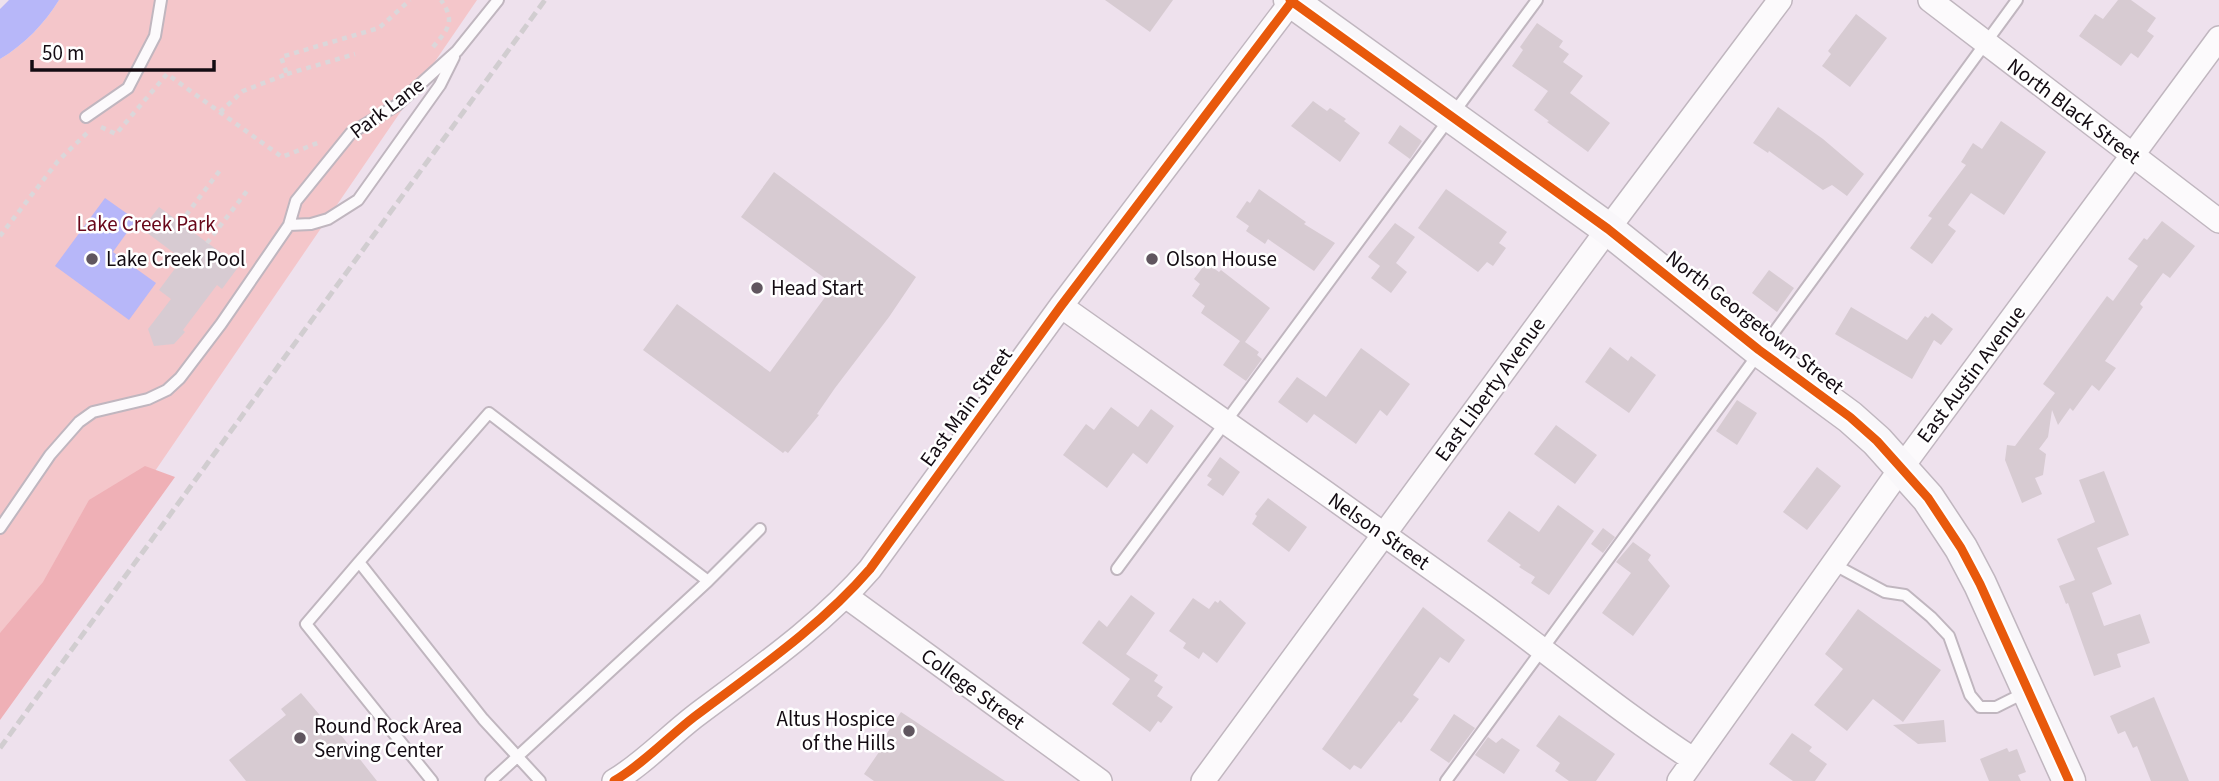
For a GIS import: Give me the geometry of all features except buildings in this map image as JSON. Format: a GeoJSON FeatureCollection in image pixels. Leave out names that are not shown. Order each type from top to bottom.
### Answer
{"type":"FeatureCollection","features":[{"type":"Feature","properties":{"kind":"street","name":"North Georgetown Street"},"geometry":{"type":"LineString","coordinates":[[1291,0],[1608,229],[1759,350],[1850,417],[1902,467],[1928,498],[1961,548],[2069,781]]}},
{"type":"Feature","properties":{"kind":"street","name":"East Main Street"},"geometry":{"type":"LineString","coordinates":[[614,781],[628,773],[674,733],[847,597],[1291,0]]}},
{"type":"Feature","properties":{"kind":"street","name":"East Liberty Avenue"},"geometry":{"type":"LineString","coordinates":[[1203,781],[1608,229],[1780,0]]}},
{"type":"Feature","properties":{"kind":"street","name":"North Black Street"},"geometry":{"type":"LineString","coordinates":[[1930,0],[2219,221]]}},
{"type":"Feature","properties":{"kind":"street","name":"East Austin Avenue"},"geometry":{"type":"LineString","coordinates":[[1679,781],[1902,467],[2219,38]]}},
{"type":"Feature","properties":{"kind":"street","name":"Nelson Street"},"geometry":{"type":"LineString","coordinates":[[1061,306],[1384,534],[1542,648],[1663,740],[1694,760]]}},
{"type":"Feature","properties":{"kind":"street","name":"College Street"},"geometry":{"type":"LineString","coordinates":[[847,597],[1100,781]]}},
{"type":"Feature","properties":{"kind":"lane"},"geometry":{"type":"LineString","coordinates":[[86,117],[128,88],[155,36],[161,0]]}},
{"type":"Feature","properties":{"kind":"lane","name":"Park Lane"},"geometry":{"type":"LineString","coordinates":[[0,528],[50,455],[79,422],[93,412],[148,399],[167,390],[180,378],[289,225],[296,201],[351,133],[397,105],[457,51],[498,0]]}},
{"type":"Feature","properties":{"kind":"lane"},"geometry":{"type":"LineString","coordinates":[[1117,569],[1537,0]]}},
{"type":"Feature","properties":{"kind":"lane"},"geometry":{"type":"LineString","coordinates":[[1446,781],[2017,0]]}},
{"type":"Feature","properties":{"kind":"lane"},"geometry":{"type":"LineString","coordinates":[[289,225],[311,224],[328,219],[358,200],[440,85],[457,51]]}},
{"type":"Feature","properties":{"kind":"lane"},"geometry":{"type":"LineString","coordinates":[[432,781],[306,624],[489,413],[708,581]]}},
{"type":"Feature","properties":{"kind":"lane"},"geometry":{"type":"LineString","coordinates":[[491,781],[708,581],[760,529]]}},
{"type":"Feature","properties":{"kind":"lane"},"geometry":{"type":"LineString","coordinates":[[359,562],[483,719],[540,781]]}},
{"type":"Feature","properties":{"kind":"lane"},"geometry":{"type":"LineString","coordinates":[[1833,564],[1885,592],[1905,595],[1931,617],[1949,636],[1970,695],[1980,707],[1996,706],[2028,690]]}},
{"type":"Feature","properties":{"kind":"path"},"geometry":{"type":"LineString","coordinates":[[287,75],[281,57],[379,28],[410,0]]}},
{"type":"Feature","properties":{"kind":"path"},"geometry":{"type":"LineString","coordinates":[[430,50],[444,34],[450,21],[448,10],[441,0]]}},
{"type":"Feature","properties":{"kind":"path"},"geometry":{"type":"LineString","coordinates":[[220,112],[243,91],[355,54]]}},
{"type":"Feature","properties":{"kind":"path"},"geometry":{"type":"LineString","coordinates":[[0,236],[58,161],[79,140],[92,129],[104,126],[116,134],[167,74],[282,157],[322,142]]}},
{"type":"Feature","properties":{"kind":"path"},"geometry":{"type":"LineString","coordinates":[[180,223],[221,169]]}},
{"type":"Feature","properties":{"kind":"path"},"geometry":{"type":"LineString","coordinates":[[207,243],[247,191]]}},
{"type":"Feature","properties":{"kind":"green space","name":"Lake Creek Park"},"geometry":{"type":"Polygon","coordinates":[[[59,0],[477,0],[99,553],[0,676],[0,59],[33,33],[59,0]]]}},
{"type":"Feature","properties":{"kind":"shaded area"},"geometry":{"type":"Polygon","coordinates":[[[145,466],[175,477],[0,720],[0,633],[43,582],[89,500],[145,466]]]}},
{"type":"Feature","properties":{"kind":"water"},"geometry":{"type":"Polygon","coordinates":[[[9,0],[59,0],[33,33],[0,59],[0,9],[9,0]]]}},
{"type":"Feature","properties":{"kind":"water","name":"Lake Creek Pool"},"geometry":{"type":"Polygon","coordinates":[[[105,198],[136,220],[113,252],[156,283],[129,320],[55,266],[105,198]]]}},
{"type":"Feature","properties":{"kind":"railway"},"geometry":{"type":"LineString","coordinates":[[0,748],[545,0]]}},
{"type":"Feature","properties":{"kind":"cycle path"},"geometry":{"type":"LineString","coordinates":[[1290,0],[1608,229],[1759,350],[1850,417],[1877,441],[1928,498],[1961,548],[2069,781]]}},
{"type":"Feature","properties":{"kind":"cycle path"},"geometry":{"type":"LineString","coordinates":[[614,781],[808,629],[870,569],[1061,306],[1293,0]]}},
{"type":"Feature","properties":{"kind":"place","name":"Lake Creek Pool"},"geometry":{"type":"Point","coordinates":[92,259]}},
{"type":"Feature","properties":{"kind":"place","name":"Olson House"},"geometry":{"type":"Point","coordinates":[1152,259]}},
{"type":"Feature","properties":{"kind":"place","name":"Head Start"},"geometry":{"type":"Point","coordinates":[757,288]}},
{"type":"Feature","properties":{"kind":"place","name":"Altus Hospice of the Hills"},"geometry":{"type":"Point","coordinates":[909,731]}},
{"type":"Feature","properties":{"kind":"place","name":"Round Rock Area Serving Center"},"geometry":{"type":"Point","coordinates":[300,738]}}]}
